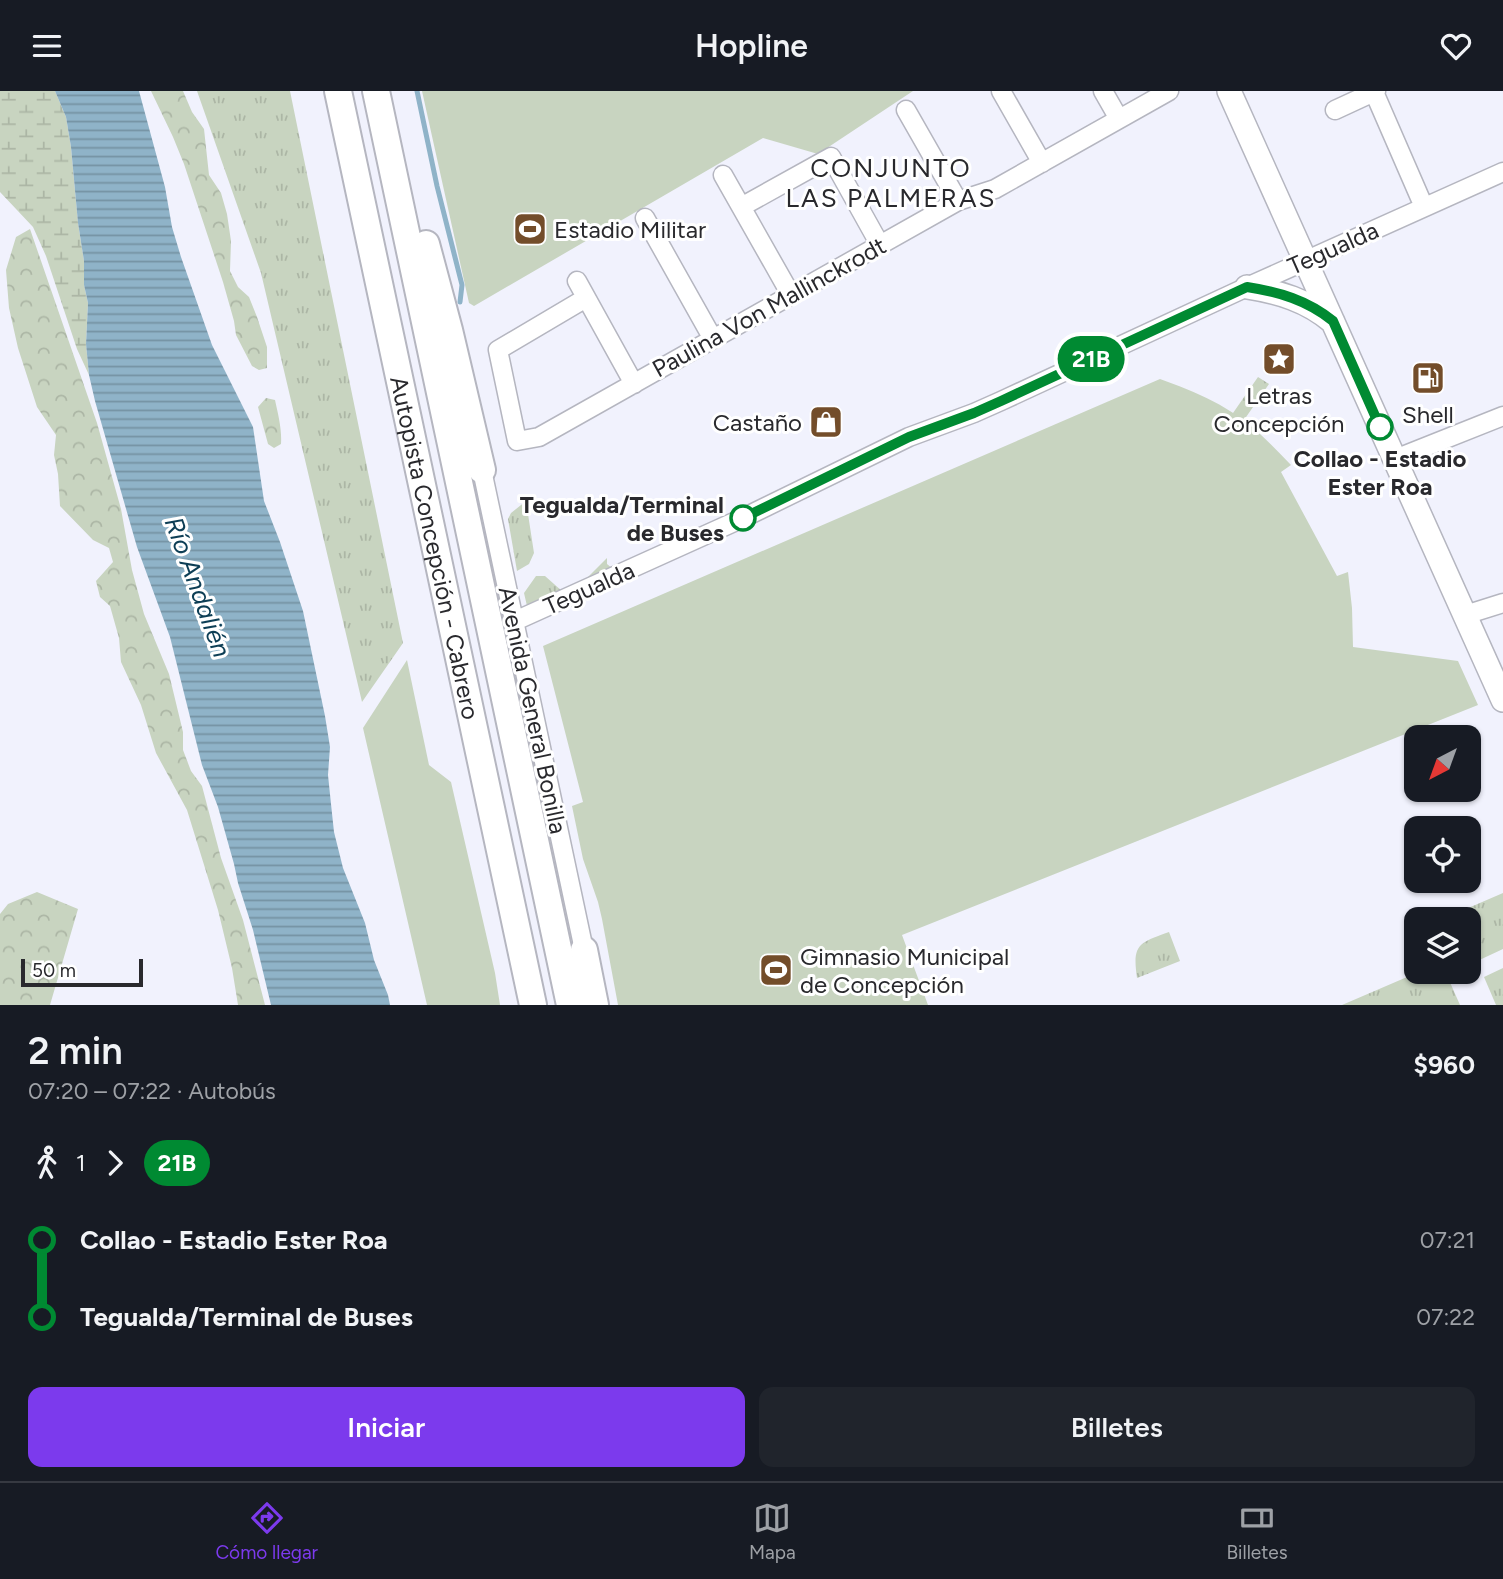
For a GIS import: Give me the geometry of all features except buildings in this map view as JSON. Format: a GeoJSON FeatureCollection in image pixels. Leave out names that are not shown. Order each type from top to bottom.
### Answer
{"type":"FeatureCollection","features":[{"type":"Feature","properties":{"kind":"highway","name":"Autopista Concepción - Cabrero"},"geometry":{"type":"LineString","coordinates":[[338,91],[533,1005]]}},
{"type":"Feature","properties":{"kind":"highway","name":"Autopista Concepción - Cabrero"},"geometry":{"type":"LineString","coordinates":[[377,91],[570,1005]]}},
{"type":"Feature","properties":{"kind":"highway"},"geometry":{"type":"LineString","coordinates":[[377,91],[412,194],[449,330],[482,470]]}},
{"type":"Feature","properties":{"kind":"highway"},"geometry":{"type":"LineString","coordinates":[[584,950],[595,1005]]}},
{"type":"Feature","properties":{"kind":"main road"},"geometry":{"type":"LineString","coordinates":[[1228,91],[1503,700]]}},
{"type":"Feature","properties":{"kind":"main road"},"geometry":{"type":"LineString","coordinates":[[1247,287],[1293,297],[1333,321]]}},
{"type":"Feature","properties":{"kind":"street"},"geometry":{"type":"LineString","coordinates":[[1001,91],[1042,163]]}},
{"type":"Feature","properties":{"kind":"street"},"geometry":{"type":"LineString","coordinates":[[1103,91],[1119,119]]}},
{"type":"Feature","properties":{"kind":"street","name":"Paulina Von Mallinckrodt"},"geometry":{"type":"LineString","coordinates":[[586,298],[498,350],[517,442],[539,437],[958,201],[995,189],[1168,91]]}},
{"type":"Feature","properties":{"kind":"street"},"geometry":{"type":"LineString","coordinates":[[1335,110],[1375,91],[1424,207]]}},
{"type":"Feature","properties":{"kind":"street"},"geometry":{"type":"LineString","coordinates":[[905,110],[958,201]]}},
{"type":"Feature","properties":{"kind":"street"},"geometry":{"type":"LineString","coordinates":[[741,207],[831,157],[880,245]]}},
{"type":"Feature","properties":{"kind":"street","name":"Tegualda"},"geometry":{"type":"LineString","coordinates":[[515,621],[743,518],[909,437],[992,405],[1503,172]]}},
{"type":"Feature","properties":{"kind":"street"},"geometry":{"type":"LineString","coordinates":[[723,175],[791,295]]}},
{"type":"Feature","properties":{"kind":"street"},"geometry":{"type":"LineString","coordinates":[[645,218],[713,339]]}},
{"type":"Feature","properties":{"kind":"street"},"geometry":{"type":"LineString","coordinates":[[576,281],[634,383]]}},
{"type":"Feature","properties":{"kind":"street"},"geometry":{"type":"LineString","coordinates":[[1395,459],[1503,416]]}},
{"type":"Feature","properties":{"kind":"street","name":"Avenida General Bonilla"},"geometry":{"type":"LineString","coordinates":[[482,470],[584,950]]}},
{"type":"Feature","properties":{"kind":"street"},"geometry":{"type":"LineString","coordinates":[[1465,615],[1503,603]]}},
{"type":"Feature","properties":{"kind":"green space"},"geometry":{"type":"Polygon","coordinates":[[[0,91],[55,91],[66,117],[88,303],[86,344],[89,375],[33,227],[0,192],[0,91]]]}},
{"type":"Feature","properties":{"kind":"green space"},"geometry":{"type":"Polygon","coordinates":[[[151,91],[183,91],[192,112],[204,129],[209,175],[221,193],[227,214],[231,241],[230,271],[238,287],[249,297],[257,317],[267,347],[267,368],[259,370],[252,366],[236,335],[223,282],[184,164],[151,91]]]}},
{"type":"Feature","properties":{"kind":"green space"},"geometry":{"type":"Polygon","coordinates":[[[197,91],[290,91],[403,643],[362,702],[261,273],[197,91]]]}},
{"type":"Feature","properties":{"kind":"green space","name":"Estadio Militar"},"geometry":{"type":"Polygon","coordinates":[[[422,91],[913,91],[818,154],[763,138],[474,306],[469,303],[422,91]]]}},
{"type":"Feature","properties":{"kind":"green space"},"geometry":{"type":"Polygon","coordinates":[[[30,229],[97,423],[121,509],[132,570],[144,614],[169,674],[183,732],[183,750],[191,771],[202,786],[221,858],[243,920],[265,1005],[238,1005],[218,910],[187,810],[156,753],[141,705],[121,662],[119,638],[110,606],[100,597],[96,581],[113,562],[109,548],[93,540],[60,506],[54,455],[56,435],[37,407],[18,348],[9,308],[6,270],[16,237],[30,229]]]}},
{"type":"Feature","properties":{"kind":"green space"},"geometry":{"type":"Polygon","coordinates":[[[1258,377],[1269,384],[1219,456],[1208,449],[1258,377]]]}},
{"type":"Feature","properties":{"kind":"green space"},"geometry":{"type":"Polygon","coordinates":[[[1160,379],[1226,408],[1249,424],[1291,465],[1281,472],[1337,576],[1348,572],[1353,647],[1458,661],[1478,705],[1428,725],[1404,725],[1404,735],[902,935],[928,1005],[618,1005],[602,919],[583,859],[572,806],[583,802],[543,646],[1160,379]]]}},
{"type":"Feature","properties":{"kind":"green space"},"geometry":{"type":"Polygon","coordinates":[[[266,398],[275,400],[280,422],[281,444],[274,448],[268,444],[258,407],[266,398]]]}},
{"type":"Feature","properties":{"kind":"green space"},"geometry":{"type":"Polygon","coordinates":[[[526,501],[534,553],[529,564],[517,571],[508,519],[511,513],[526,501]]]}},
{"type":"Feature","properties":{"kind":"green space"},"geometry":{"type":"Polygon","coordinates":[[[607,558],[607,564],[613,569],[618,568],[536,609],[527,606],[524,593],[536,576],[545,576],[563,592],[587,581],[607,558]]]}},
{"type":"Feature","properties":{"kind":"green space"},"geometry":{"type":"Polygon","coordinates":[[[407,660],[429,765],[451,782],[500,1005],[427,1005],[363,728],[407,660]]]}},
{"type":"Feature","properties":{"kind":"green space"},"geometry":{"type":"Polygon","coordinates":[[[37,892],[78,909],[50,1005],[0,1005],[0,914],[8,904],[37,892]]]}},
{"type":"Feature","properties":{"kind":"green space"},"geometry":{"type":"Polygon","coordinates":[[[1503,893],[1503,949],[1481,959],[1481,907],[1471,907],[1503,893]]]}},
{"type":"Feature","properties":{"kind":"green space"},"geometry":{"type":"Polygon","coordinates":[[[1169,932],[1180,961],[1137,978],[1136,958],[1140,946],[1169,932]]]}},
{"type":"Feature","properties":{"kind":"green space"},"geometry":{"type":"Polygon","coordinates":[[[1503,968],[1503,1005],[1496,1005],[1484,977],[1503,968]]]}},
{"type":"Feature","properties":{"kind":"green space"},"geometry":{"type":"Polygon","coordinates":[[[1404,978],[1404,984],[1451,984],[1460,1005],[1342,1005],[1404,978]]]}},
{"type":"Feature","properties":{"kind":"water","name":"Río Andalién"},"geometry":{"type":"Polygon","coordinates":[[[55,91],[139,91],[181,257],[212,345],[253,427],[264,501],[303,611],[325,716],[330,747],[328,775],[334,832],[343,868],[365,923],[374,960],[390,1005],[271,1005],[218,807],[202,765],[170,637],[137,547],[95,401],[86,344],[88,303],[71,147],[66,117],[55,91]]]}},
{"type":"Feature","properties":{"kind":"waterway"},"geometry":{"type":"LineString","coordinates":[[417,91],[462,285],[460,302]]}},
{"type":"Feature","properties":{"kind":"bus line","name":"21B"},"geometry":{"type":"LineString","coordinates":[[743,518],[909,437],[974,413],[1247,287],[1293,297],[1333,321],[1380,427]]}},
{"type":"Feature","properties":{"kind":"place","name":"Estadio Militar"},"geometry":{"type":"Point","coordinates":[530,229]}},
{"type":"Feature","properties":{"kind":"place","name":"Letras Concepción"},"geometry":{"type":"Point","coordinates":[1279,359]}},
{"type":"Feature","properties":{"kind":"place","name":"Shell"},"geometry":{"type":"Point","coordinates":[1428,378]}},
{"type":"Feature","properties":{"kind":"place","name":"Castaño"},"geometry":{"type":"Point","coordinates":[826,422]}},
{"type":"Feature","properties":{"kind":"place","name":"Collao - Estadio Ester Roa"},"geometry":{"type":"Point","coordinates":[1380,427]}},
{"type":"Feature","properties":{"kind":"place","name":"Tegualda/Terminal de Buses"},"geometry":{"type":"Point","coordinates":[743,518]}},
{"type":"Feature","properties":{"kind":"place","name":"Gimnasio Municipal de Concepción"},"geometry":{"type":"Point","coordinates":[776,970]}},
{"type":"Feature","properties":{"kind":"district","name":"CONJUNTO LAS PALMERAS"},"geometry":{"type":"Point","coordinates":[891,182]}}]}
